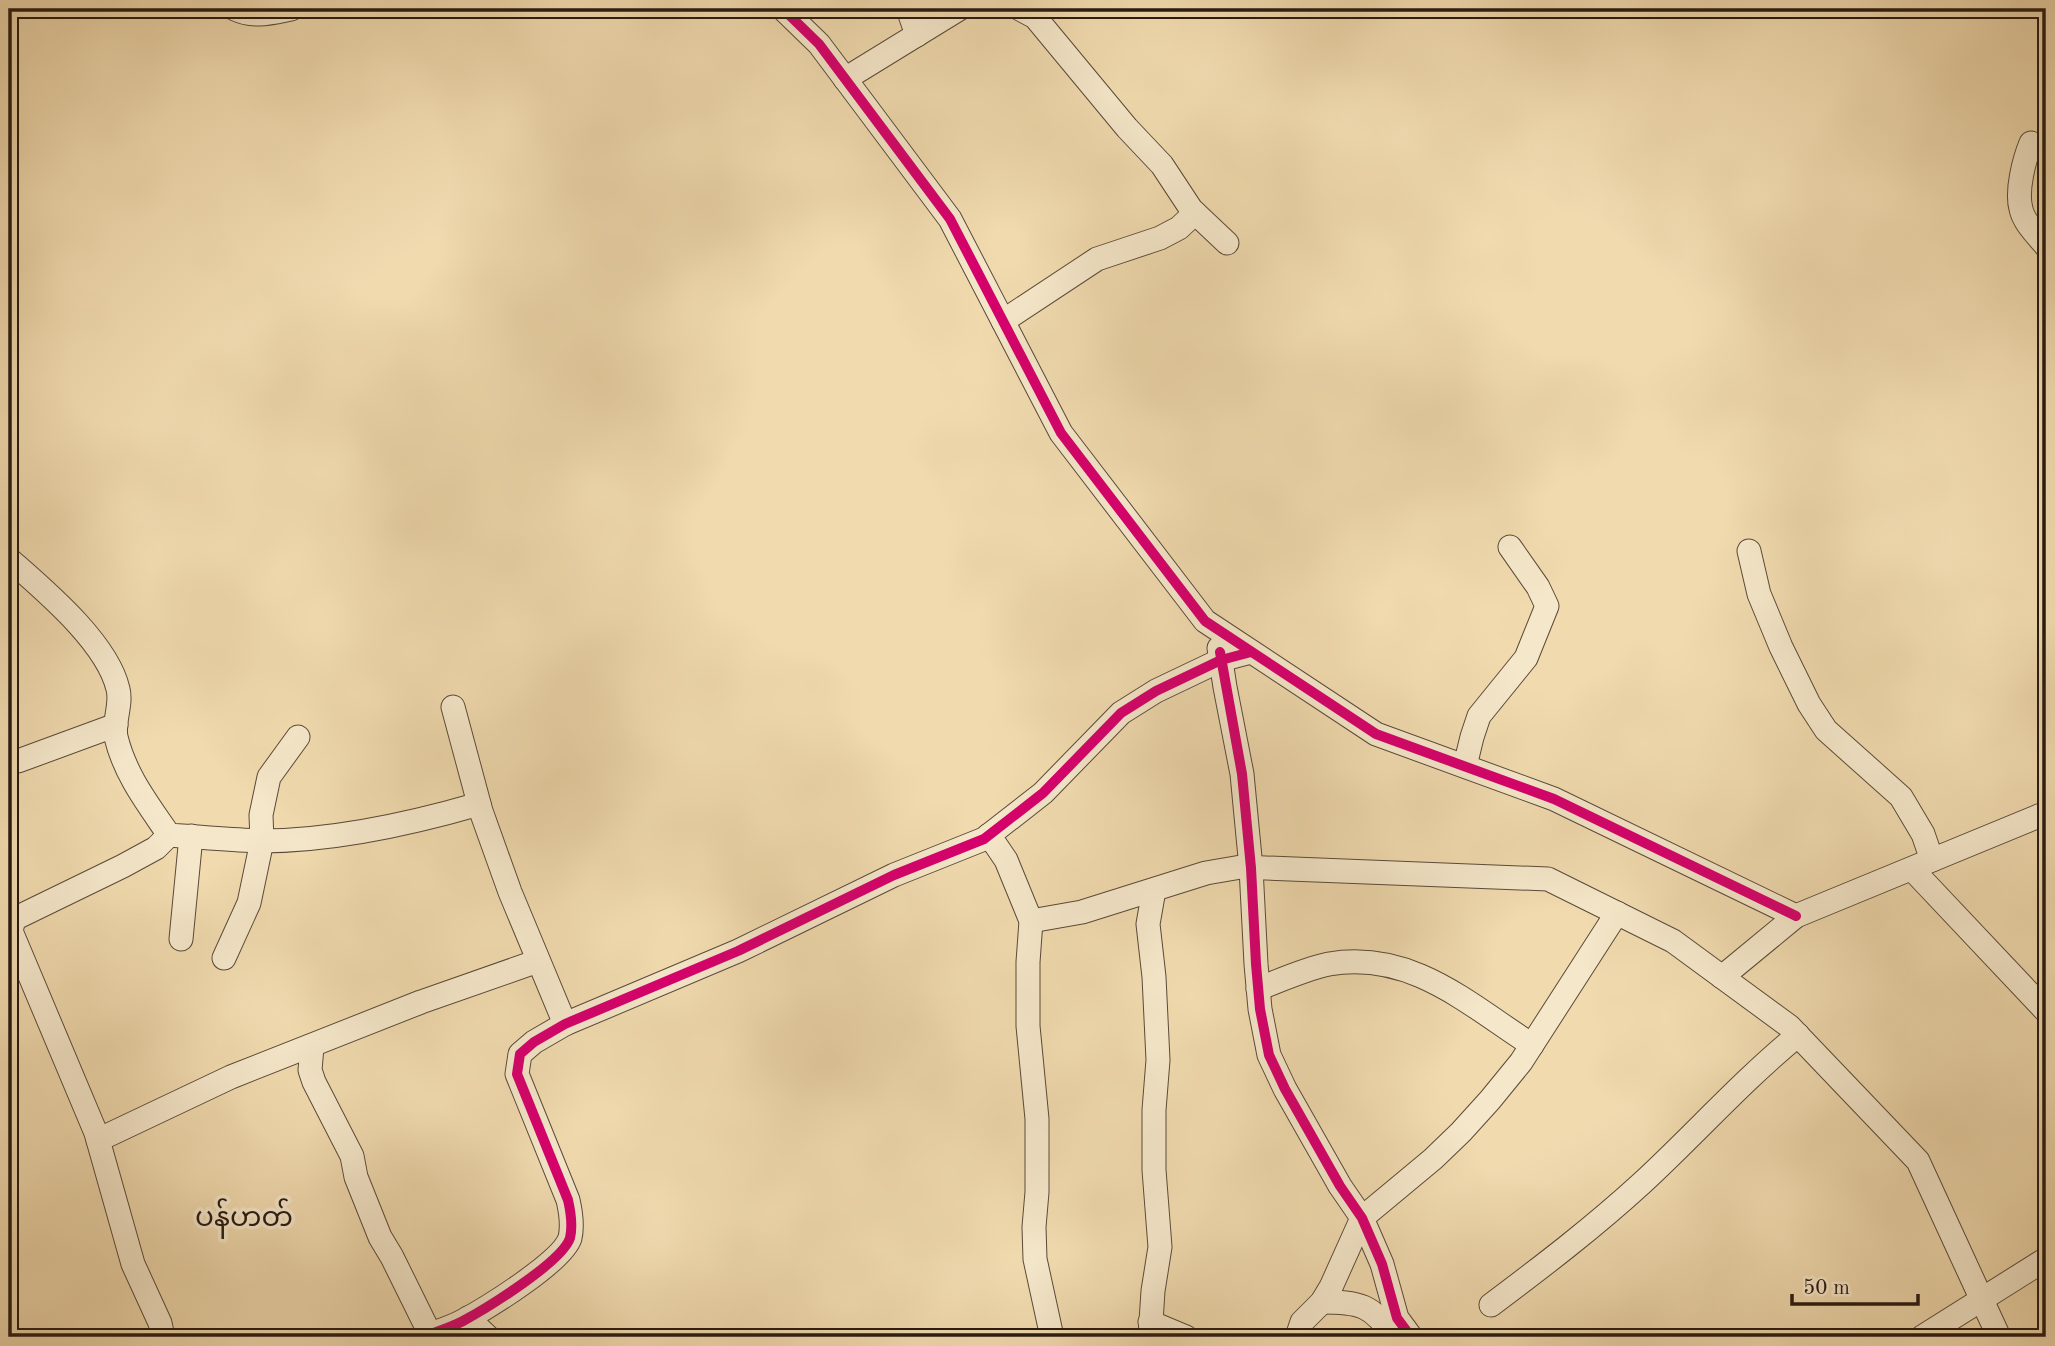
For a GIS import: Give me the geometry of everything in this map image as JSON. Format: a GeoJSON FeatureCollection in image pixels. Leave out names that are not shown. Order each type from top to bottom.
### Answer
{"type":"FeatureCollection","features":[{"type":"Feature","properties":{"kind":"street"},"geometry":{"type":"LineString","coordinates":[[235,9],[263,15],[291,9]]}},
{"type":"Feature","properties":{"kind":"street"},"geometry":{"type":"LineString","coordinates":[[783,9],[819,44],[950,219],[1061,433],[1205,621],[1376,734],[1554,799],[1796,916]]}},
{"type":"Feature","properties":{"kind":"street"},"geometry":{"type":"LineString","coordinates":[[908,9],[917,35]]}},
{"type":"Feature","properties":{"kind":"street"},"geometry":{"type":"LineString","coordinates":[[845,79],[959,9]]}},
{"type":"Feature","properties":{"kind":"street"},"geometry":{"type":"LineString","coordinates":[[1020,9],[1035,17],[1127,128],[1162,165],[1195,213],[1227,243]]}},
{"type":"Feature","properties":{"kind":"street"},"geometry":{"type":"LineString","coordinates":[[2046,149],[2031,143],[2022,167],[2021,208],[2031,229],[2046,246]]}},
{"type":"Feature","properties":{"kind":"street"},"geometry":{"type":"LineString","coordinates":[[1003,321],[1097,259],[1160,239],[1179,228],[1195,213]]}},
{"type":"Feature","properties":{"kind":"street"},"geometry":{"type":"LineString","coordinates":[[1465,766],[1479,716],[1526,658],[1547,606],[1538,587],[1510,547]]}},
{"type":"Feature","properties":{"kind":"street"},"geometry":{"type":"LineString","coordinates":[[1749,551],[1759,594],[1781,647],[1826,730],[1901,797],[1923,834],[1922,864],[2046,1011]]}},
{"type":"Feature","properties":{"kind":"street"},"geometry":{"type":"LineString","coordinates":[[9,559],[62,607],[89,636],[108,664],[119,690],[116,735],[132,782],[180,836],[181,939]]}},
{"type":"Feature","properties":{"kind":"street"},"geometry":{"type":"LineString","coordinates":[[1217,629],[1242,774],[1258,989],[1269,1055],[1285,1089],[1340,1186],[1362,1218],[1382,1264],[1398,1318],[1411,1337]]}},
{"type":"Feature","properties":{"kind":"street"},"geometry":{"type":"LineString","coordinates":[[312,1046],[310,1070],[314,1082],[352,1156],[356,1177],[380,1237],[392,1257],[426,1336],[468,1318],[530,1279],[569,1241],[572,1220],[568,1200],[517,1074],[520,1054],[534,1042],[565,1024],[738,951],[894,875],[941,858],[989,835],[1043,793],[1121,713],[1156,691],[1221,660],[1251,652]]}},
{"type":"Feature","properties":{"kind":"street"},"geometry":{"type":"LineString","coordinates":[[453,707],[479,804],[538,961],[565,1024]]}},
{"type":"Feature","properties":{"kind":"street"},"geometry":{"type":"LineString","coordinates":[[9,759],[18,761],[116,725]]}},
{"type":"Feature","properties":{"kind":"street"},"geometry":{"type":"LineString","coordinates":[[224,958],[249,903],[262,841],[261,815],[269,777],[298,737]]}},
{"type":"Feature","properties":{"kind":"street"},"geometry":{"type":"LineString","coordinates":[[163,1337],[160,1323],[133,1264],[97,1140],[11,931],[14,919],[180,836],[262,841],[329,836],[444,815],[479,804]]}},
{"type":"Feature","properties":{"kind":"street"},"geometry":{"type":"LineString","coordinates":[[1722,977],[1796,916],[2046,813]]}},
{"type":"Feature","properties":{"kind":"street"},"geometry":{"type":"LineString","coordinates":[[989,835],[1006,860],[1031,921],[1028,1026],[1037,1119],[1035,1259],[1052,1337]]}},
{"type":"Feature","properties":{"kind":"street"},"geometry":{"type":"LineString","coordinates":[[1031,921],[1082,912],[1206,873],[1251,868],[1548,879],[1673,941],[1798,1035],[1918,1161],[1999,1337]]}},
{"type":"Feature","properties":{"kind":"street"},"geometry":{"type":"LineString","coordinates":[[1154,890],[1148,924],[1158,1060],[1154,1158],[1160,1247],[1150,1329],[1186,1337]]}},
{"type":"Feature","properties":{"kind":"street"},"geometry":{"type":"LineString","coordinates":[[1297,1337],[1302,1322],[1322,1301],[1337,1275],[1362,1218],[1461,1132],[1521,1062],[1617,913]]}},
{"type":"Feature","properties":{"kind":"street"},"geometry":{"type":"LineString","coordinates":[[97,1140],[231,1077],[421,1002],[538,961]]}},
{"type":"Feature","properties":{"kind":"street"},"geometry":{"type":"LineString","coordinates":[[1258,989],[1327,965],[1354,962],[1408,969],[1456,993],[1532,1045]]}},
{"type":"Feature","properties":{"kind":"street"},"geometry":{"type":"LineString","coordinates":[[1491,1305],[1577,1240],[1640,1185],[1758,1068],[1798,1035]]}},
{"type":"Feature","properties":{"kind":"street"},"geometry":{"type":"LineString","coordinates":[[1922,1337],[2046,1259]]}},
{"type":"Feature","properties":{"kind":"street"},"geometry":{"type":"LineString","coordinates":[[1322,1301],[1355,1302],[1369,1308],[1386,1325],[1393,1337]]}},
{"type":"Feature","properties":{"kind":"street"},"geometry":{"type":"LineString","coordinates":[[468,1318],[488,1337]]}},
{"type":"Feature","properties":{"kind":"cycle path"},"geometry":{"type":"LineString","coordinates":[[783,9],[819,44],[950,219],[1061,433],[1205,621],[1376,734],[1554,799],[1796,916]]}},
{"type":"Feature","properties":{"kind":"cycle path"},"geometry":{"type":"LineString","coordinates":[[1220,652],[1242,774],[1260,1009],[1269,1055],[1285,1089],[1340,1186],[1362,1218],[1382,1264],[1397,1318],[1411,1337]]}},
{"type":"Feature","properties":{"kind":"cycle path"},"geometry":{"type":"LineString","coordinates":[[422,1337],[474,1315],[505,1295],[553,1259],[570,1238],[568,1200],[517,1074],[520,1054],[534,1042],[565,1024],[738,951],[894,875],[984,839],[1043,793],[1121,713],[1156,691],[1221,660],[1251,652]]}},
{"type":"Feature","properties":{"kind":"district","name":"ပန်ဟတ်"},"geometry":{"type":"Point","coordinates":[244,1216]}}]}
